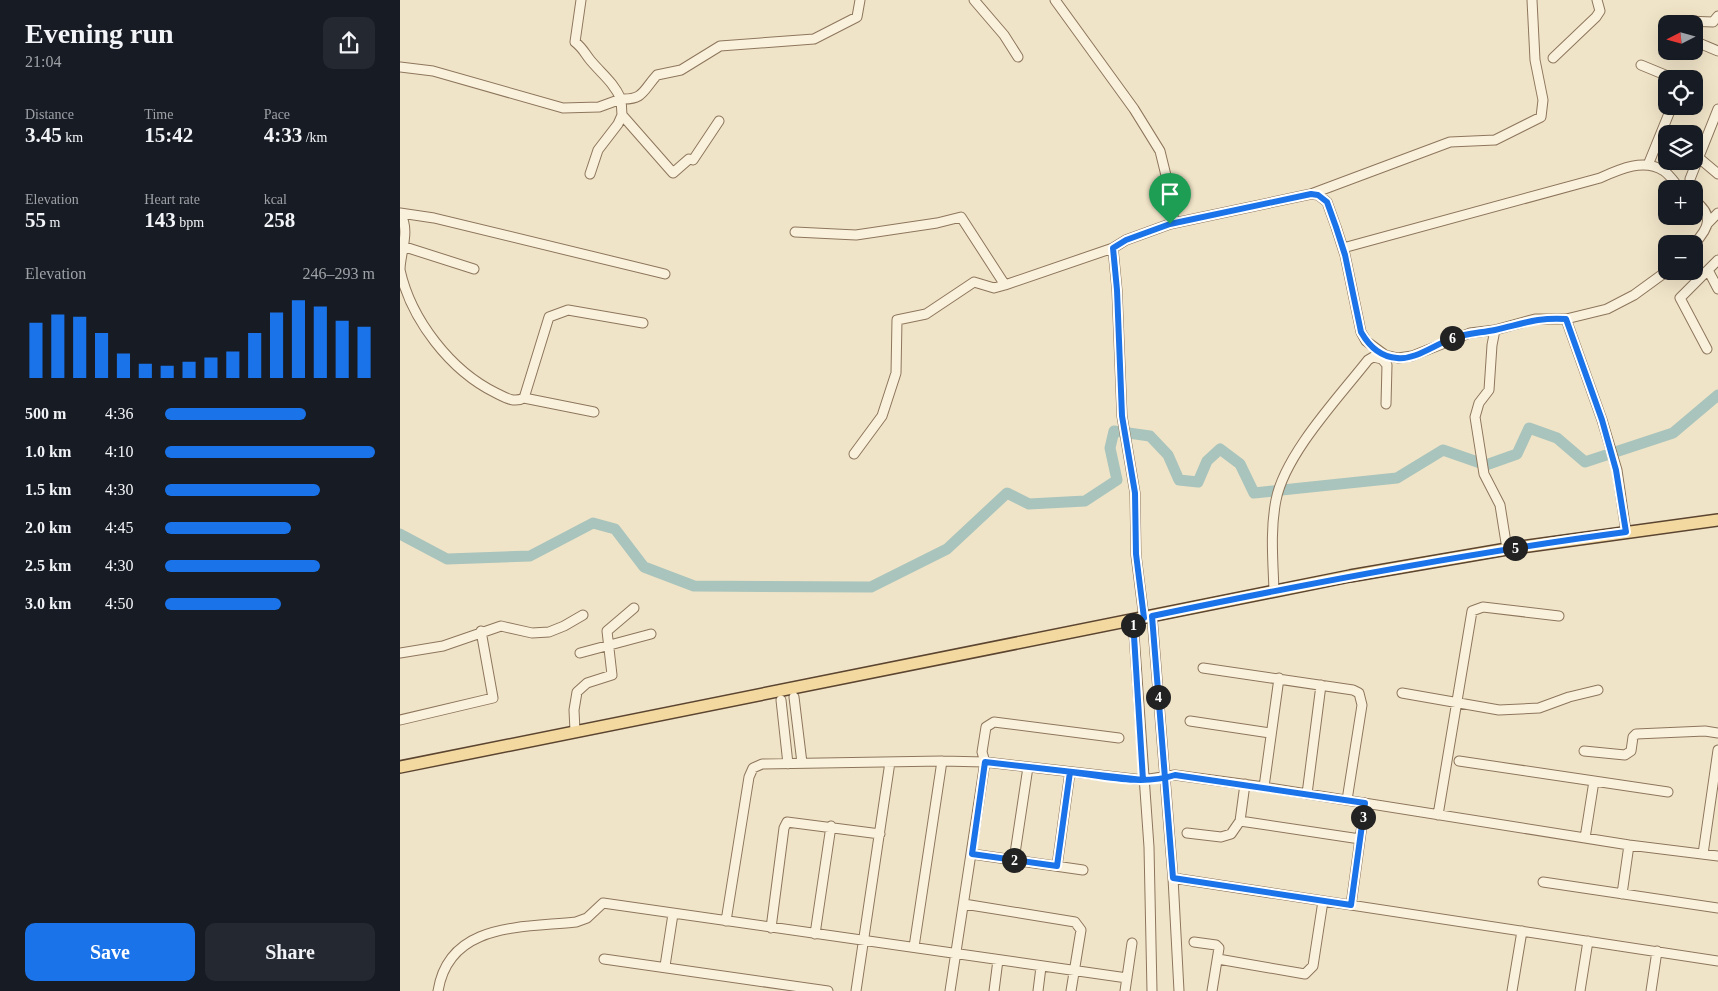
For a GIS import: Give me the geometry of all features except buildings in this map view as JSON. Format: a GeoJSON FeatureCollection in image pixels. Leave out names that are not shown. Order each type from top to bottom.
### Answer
{"type":"FeatureCollection","features":[{"type":"Feature","properties":{"kind":"main road"},"geometry":{"type":"LineString","coordinates":[[400,767],[1274,592],[1508,549],[1718,520]]}},
{"type":"Feature","properties":{"kind":"street"},"geometry":{"type":"LineString","coordinates":[[581,0],[575,42],[585,50],[590,59],[614,85],[621,99],[622,115],[618,124],[598,150],[590,174]]}},
{"type":"Feature","properties":{"kind":"street"},"geometry":{"type":"LineString","coordinates":[[400,67],[433,72],[563,108],[599,107],[621,99],[632,100],[643,95],[657,75],[681,70],[720,46],[818,38],[856,17],[860,0]]}},
{"type":"Feature","properties":{"kind":"street"},"geometry":{"type":"LineString","coordinates":[[974,0],[1004,35],[1018,57]]}},
{"type":"Feature","properties":{"kind":"street"},"geometry":{"type":"LineString","coordinates":[[1055,0],[1134,109],[1160,151],[1173,202],[1173,216],[1170,224]]}},
{"type":"Feature","properties":{"kind":"street"},"geometry":{"type":"LineString","coordinates":[[854,454],[882,416],[885,408],[896,373],[898,320],[926,314],[974,282],[994,288],[1005,285],[1113,248],[1126,240],[1170,224],[1311,194],[1450,142],[1495,140],[1541,116],[1543,100],[1535,60],[1532,0]]}},
{"type":"Feature","properties":{"kind":"street"},"geometry":{"type":"LineString","coordinates":[[1553,58],[1596,17],[1600,11],[1597,0]]}},
{"type":"Feature","properties":{"kind":"street"},"geometry":{"type":"LineString","coordinates":[[1703,22],[1713,22],[1718,16]]}},
{"type":"Feature","properties":{"kind":"street"},"geometry":{"type":"LineString","coordinates":[[1703,44],[1718,50]]}},
{"type":"Feature","properties":{"kind":"street"},"geometry":{"type":"LineString","coordinates":[[1641,65],[1658,72]]}},
{"type":"Feature","properties":{"kind":"street"},"geometry":{"type":"LineString","coordinates":[[1703,148],[1718,109]]}},
{"type":"Feature","properties":{"kind":"street"},"geometry":{"type":"LineString","coordinates":[[622,115],[673,173],[689,159],[693,160],[719,121]]}},
{"type":"Feature","properties":{"kind":"street"},"geometry":{"type":"LineString","coordinates":[[1648,165],[1668,115]]}},
{"type":"Feature","properties":{"kind":"street"},"geometry":{"type":"LineString","coordinates":[[1703,161],[1718,173]]}},
{"type":"Feature","properties":{"kind":"street"},"geometry":{"type":"LineString","coordinates":[[1342,248],[1600,178],[1624,168],[1648,165],[1665,172],[1672,180]]}},
{"type":"Feature","properties":{"kind":"street"},"geometry":{"type":"LineString","coordinates":[[1690,180],[1694,170]]}},
{"type":"Feature","properties":{"kind":"street"},"geometry":{"type":"LineString","coordinates":[[1311,194],[1318,195],[1327,202],[1342,248],[1361,332],[1366,341],[1385,355],[1398,358],[1412,356],[1452,338],[1495,330],[1535,319],[1566,319],[1616,305],[1658,277]]}},
{"type":"Feature","properties":{"kind":"street"},"geometry":{"type":"LineString","coordinates":[[1703,207],[1708,223]]}},
{"type":"Feature","properties":{"kind":"street"},"geometry":{"type":"LineString","coordinates":[[1702,235],[1708,223],[1718,213]]}},
{"type":"Feature","properties":{"kind":"street"},"geometry":{"type":"LineString","coordinates":[[594,412],[524,398],[518,401],[508,399],[483,387],[460,370],[437,346],[414,307],[400,270],[404,224],[400,214],[434,218],[665,274]]}},
{"type":"Feature","properties":{"kind":"street"},"geometry":{"type":"LineString","coordinates":[[795,232],[856,235],[937,223],[961,216],[1005,285]]}},
{"type":"Feature","properties":{"kind":"street"},"geometry":{"type":"LineString","coordinates":[[402,246],[474,270]]}},
{"type":"Feature","properties":{"kind":"street"},"geometry":{"type":"LineString","coordinates":[[1113,248],[1117,290],[1122,416],[1135,493],[1136,554],[1148,617],[1165,778],[1179,991]]}},
{"type":"Feature","properties":{"kind":"street"},"geometry":{"type":"LineString","coordinates":[[1707,349],[1680,298],[1718,260]]}},
{"type":"Feature","properties":{"kind":"street"},"geometry":{"type":"LineString","coordinates":[[1708,270],[1718,289]]}},
{"type":"Feature","properties":{"kind":"street"},"geometry":{"type":"LineString","coordinates":[[524,398],[548,317],[568,310],[643,323]]}},
{"type":"Feature","properties":{"kind":"street"},"geometry":{"type":"LineString","coordinates":[[1566,319],[1602,420],[1616,470],[1626,532]]}},
{"type":"Feature","properties":{"kind":"street"},"geometry":{"type":"LineString","coordinates":[[1495,330],[1489,390],[1480,403],[1475,417],[1484,474],[1500,505],[1508,549]]}},
{"type":"Feature","properties":{"kind":"street"},"geometry":{"type":"LineString","coordinates":[[1274,592],[1273,532],[1276,498],[1282,479],[1305,440],[1368,360],[1373,357],[1382,359],[1387,365],[1386,404]]}},
{"type":"Feature","properties":{"kind":"street"},"geometry":{"type":"LineString","coordinates":[[1438,815],[1472,611],[1484,607],[1559,616]]}},
{"type":"Feature","properties":{"kind":"street"},"geometry":{"type":"LineString","coordinates":[[575,731],[574,710],[577,692],[587,683],[612,675],[607,631],[634,608]]}},
{"type":"Feature","properties":{"kind":"street"},"geometry":{"type":"LineString","coordinates":[[400,652],[443,646],[481,631],[501,626],[532,633],[549,632],[583,615]]}},
{"type":"Feature","properties":{"kind":"street"},"geometry":{"type":"LineString","coordinates":[[1133,620],[1149,847],[1152,991]]}},
{"type":"Feature","properties":{"kind":"street"},"geometry":{"type":"LineString","coordinates":[[400,720],[493,698],[481,631]]}},
{"type":"Feature","properties":{"kind":"street"},"geometry":{"type":"LineString","coordinates":[[580,653],[651,634]]}},
{"type":"Feature","properties":{"kind":"street"},"geometry":{"type":"LineString","coordinates":[[1203,668],[1353,690],[1362,698],[1347,800]]}},
{"type":"Feature","properties":{"kind":"street"},"geometry":{"type":"LineString","coordinates":[[1264,787],[1279,678]]}},
{"type":"Feature","properties":{"kind":"street"},"geometry":{"type":"LineString","coordinates":[[1307,794],[1321,685]]}},
{"type":"Feature","properties":{"kind":"street"},"geometry":{"type":"LineString","coordinates":[[1402,693],[1499,710],[1539,708],[1569,697],[1598,690]]}},
{"type":"Feature","properties":{"kind":"street"},"geometry":{"type":"LineString","coordinates":[[794,698],[802,763]]}},
{"type":"Feature","properties":{"kind":"street"},"geometry":{"type":"LineString","coordinates":[[781,700],[788,764]]}},
{"type":"Feature","properties":{"kind":"street"},"geometry":{"type":"LineString","coordinates":[[1190,721],[1270,733]]}},
{"type":"Feature","properties":{"kind":"street"},"geometry":{"type":"LineString","coordinates":[[950,991],[985,762],[982,752],[986,727],[994,722],[1119,738]]}},
{"type":"Feature","properties":{"kind":"street"},"geometry":{"type":"LineString","coordinates":[[1584,750],[1625,756],[1631,751],[1633,737],[1636,734],[1705,731],[1718,733]]}},
{"type":"Feature","properties":{"kind":"street"},"geometry":{"type":"LineString","coordinates":[[1703,854],[1718,750]]}},
{"type":"Feature","properties":{"kind":"street"},"geometry":{"type":"LineString","coordinates":[[914,947],[942,761]]}},
{"type":"Feature","properties":{"kind":"street"},"geometry":{"type":"LineString","coordinates":[[1459,761],[1668,792]]}},
{"type":"Feature","properties":{"kind":"street"},"geometry":{"type":"LineString","coordinates":[[856,991],[890,762]]}},
{"type":"Feature","properties":{"kind":"street"},"geometry":{"type":"LineString","coordinates":[[726,921],[749,777],[753,768],[762,764],[985,762],[1143,780],[1175,775],[1245,784],[1629,846],[1718,856]]}},
{"type":"Feature","properties":{"kind":"street"},"geometry":{"type":"LineString","coordinates":[[1014,860],[1028,766]]}},
{"type":"Feature","properties":{"kind":"street"},"geometry":{"type":"LineString","coordinates":[[1057,866],[1070,772]]}},
{"type":"Feature","properties":{"kind":"street"},"geometry":{"type":"LineString","coordinates":[[1585,838],[1594,781]]}},
{"type":"Feature","properties":{"kind":"street"},"geometry":{"type":"LineString","coordinates":[[1187,833],[1226,836],[1236,830],[1240,821],[1245,784]]}},
{"type":"Feature","properties":{"kind":"street"},"geometry":{"type":"LineString","coordinates":[[1351,905],[1365,803]]}},
{"type":"Feature","properties":{"kind":"street"},"geometry":{"type":"LineString","coordinates":[[770,928],[785,824],[791,821],[880,834]]}},
{"type":"Feature","properties":{"kind":"street"},"geometry":{"type":"LineString","coordinates":[[1240,821],[1360,839]]}},
{"type":"Feature","properties":{"kind":"street"},"geometry":{"type":"LineString","coordinates":[[815,934],[831,826]]}},
{"type":"Feature","properties":{"kind":"street"},"geometry":{"type":"LineString","coordinates":[[1622,894],[1629,846]]}},
{"type":"Feature","properties":{"kind":"street"},"geometry":{"type":"LineString","coordinates":[[972,854],[1083,870]]}},
{"type":"Feature","properties":{"kind":"street"},"geometry":{"type":"LineString","coordinates":[[1173,878],[1718,961]]}},
{"type":"Feature","properties":{"kind":"street"},"geometry":{"type":"LineString","coordinates":[[1543,882],[1718,908]]}},
{"type":"Feature","properties":{"kind":"street"},"geometry":{"type":"LineString","coordinates":[[1218,959],[1305,974],[1313,966],[1324,901]]}},
{"type":"Feature","properties":{"kind":"street"},"geometry":{"type":"LineString","coordinates":[[438,991],[448,963],[459,948],[473,938],[491,932],[576,922],[587,918],[603,904],[770,928],[864,939],[1041,967],[1127,978]]}},
{"type":"Feature","properties":{"kind":"street"},"geometry":{"type":"LineString","coordinates":[[964,904],[1075,922],[1081,930],[1071,991]]}},
{"type":"Feature","properties":{"kind":"street"},"geometry":{"type":"LineString","coordinates":[[665,966],[673,914]]}},
{"type":"Feature","properties":{"kind":"street"},"geometry":{"type":"LineString","coordinates":[[1512,991],[1522,931]]}},
{"type":"Feature","properties":{"kind":"street"},"geometry":{"type":"LineString","coordinates":[[1580,991],[1588,941]]}},
{"type":"Feature","properties":{"kind":"street"},"geometry":{"type":"LineString","coordinates":[[1194,942],[1216,945],[1219,948],[1212,991]]}},
{"type":"Feature","properties":{"kind":"street"},"geometry":{"type":"LineString","coordinates":[[1125,991],[1132,943]]}},
{"type":"Feature","properties":{"kind":"street"},"geometry":{"type":"LineString","coordinates":[[1651,991],[1657,951]]}},
{"type":"Feature","properties":{"kind":"street"},"geometry":{"type":"LineString","coordinates":[[604,959],[665,966],[828,991]]}},
{"type":"Feature","properties":{"kind":"street"},"geometry":{"type":"LineString","coordinates":[[994,991],[998,960]]}},
{"type":"Feature","properties":{"kind":"street"},"geometry":{"type":"LineString","coordinates":[[1038,991],[1041,967]]}},
{"type":"Feature","properties":{"kind":"waterway"},"geometry":{"type":"LineString","coordinates":[[400,534],[447,559],[530,556],[593,523],[615,529],[644,567],[694,586],[871,587],[947,549],[1007,493],[1029,504],[1085,501],[1117,480],[1110,448],[1114,431],[1150,436],[1168,455],[1179,480],[1198,482],[1207,461],[1220,449],[1240,464],[1254,493],[1397,478],[1443,450],[1486,465],[1517,454],[1529,428],[1557,438],[1585,462],[1673,433],[1718,395]]}},
{"type":"Feature","properties":{"kind":"route"},"geometry":{"type":"LineString","coordinates":[[1170,224],[1126,240],[1113,248],[1117,290],[1122,416],[1135,493],[1136,554],[1144,618],[1133,620],[1143,780],[985,762],[972,854],[1057,866],[1070,772],[1143,780],[1165,778],[1175,775],[1365,803],[1351,905],[1173,878],[1165,778],[1152,616],[1350,576],[1484,553],[1626,532],[1616,470],[1602,420],[1566,319],[1535,319],[1495,330],[1470,333],[1452,338],[1412,356],[1398,358],[1385,355],[1366,341],[1361,332],[1345,255],[1327,202],[1323,198],[1311,194],[1170,224]]}}]}
